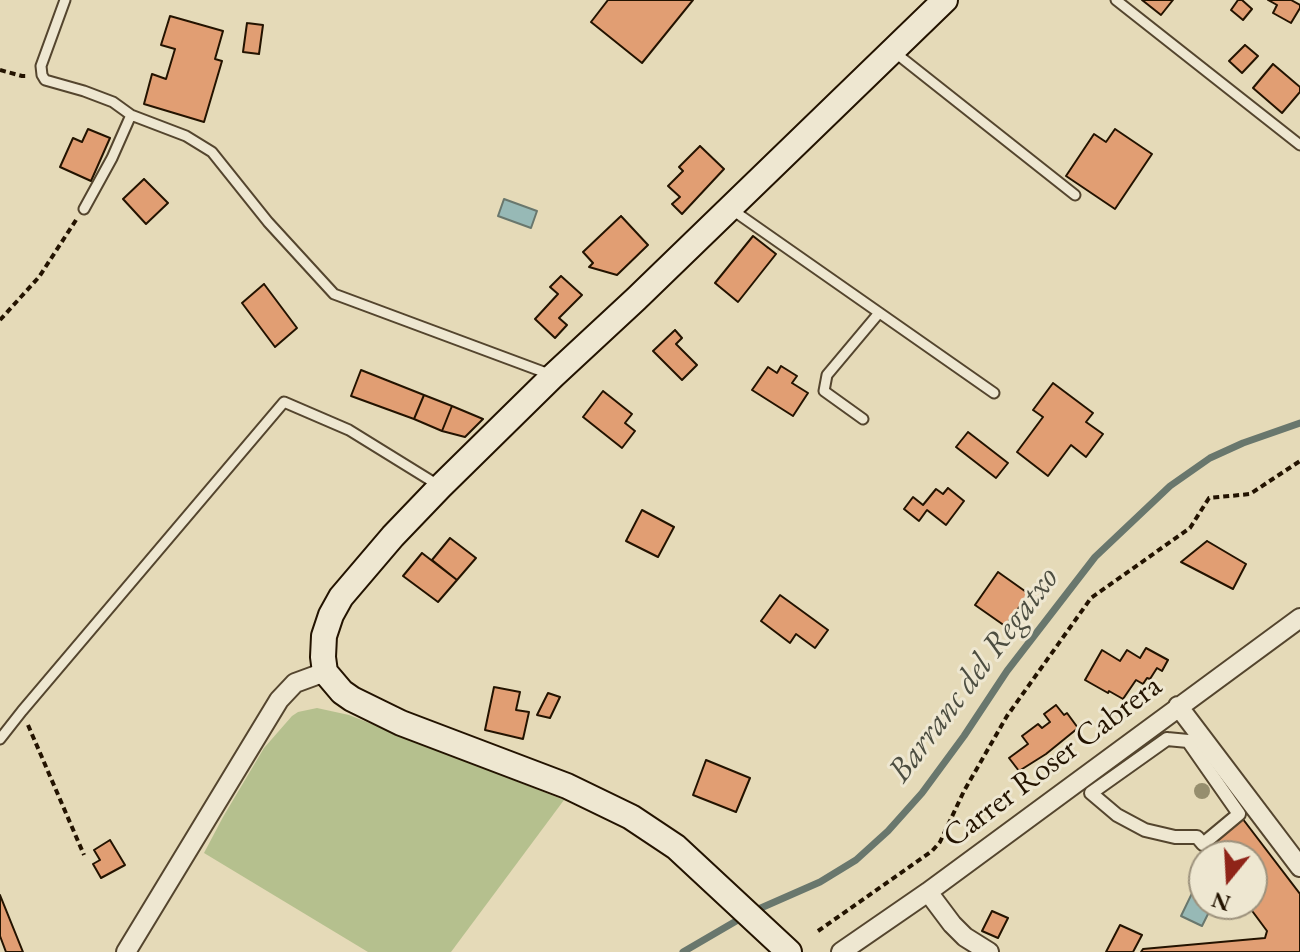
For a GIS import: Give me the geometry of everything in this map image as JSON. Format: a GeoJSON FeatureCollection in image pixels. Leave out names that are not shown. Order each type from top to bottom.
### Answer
{"type":"FeatureCollection","features":[{"type":"Feature","properties":{"kind":"main road"},"geometry":{"type":"LineString","coordinates":[[785,949],[676,847],[631,817],[567,786],[383,715],[342,692],[325,672],[324,636],[341,597],[440,487],[945,0]]}},
{"type":"Feature","properties":{"kind":"street","name":"Carrer Roser Cabrera"},"geometry":{"type":"LineString","coordinates":[[841,952],[928,892],[1300,618]]}},
{"type":"Feature","properties":{"kind":"street"},"geometry":{"type":"LineString","coordinates":[[126,952],[279,700],[295,683],[325,672]]}},
{"type":"Feature","properties":{"kind":"street"},"geometry":{"type":"LineString","coordinates":[[1178,706],[1300,867]]}},
{"type":"Feature","properties":{"kind":"street"},"geometry":{"type":"LineString","coordinates":[[1167,739],[1188,741],[1239,814],[1203,844],[1197,837],[1175,837],[1145,830],[1117,815],[1091,793],[1167,739]]}},
{"type":"Feature","properties":{"kind":"street"},"geometry":{"type":"LineString","coordinates":[[928,892],[941,912],[965,937],[989,952]]}},
{"type":"Feature","properties":{"kind":"lane"},"geometry":{"type":"LineString","coordinates":[[65,0],[41,66],[45,80],[113,102],[131,115],[186,136],[212,152],[268,222],[334,294],[553,376]]}},
{"type":"Feature","properties":{"kind":"lane"},"geometry":{"type":"LineString","coordinates":[[1116,0],[1300,145]]}},
{"type":"Feature","properties":{"kind":"lane"},"geometry":{"type":"LineString","coordinates":[[893,51],[1075,195]]}},
{"type":"Feature","properties":{"kind":"lane"},"geometry":{"type":"LineString","coordinates":[[84,209],[131,115]]}},
{"type":"Feature","properties":{"kind":"lane"},"geometry":{"type":"LineString","coordinates":[[729,207],[994,393]]}},
{"type":"Feature","properties":{"kind":"lane"},"geometry":{"type":"LineString","coordinates":[[863,419],[824,391],[827,375],[879,313]]}},
{"type":"Feature","properties":{"kind":"lane"},"geometry":{"type":"LineString","coordinates":[[0,739],[284,402],[349,430],[440,487]]}},
{"type":"Feature","properties":{"kind":"path"},"geometry":{"type":"LineString","coordinates":[[0,70],[22,76],[42,75]]}},
{"type":"Feature","properties":{"kind":"path"},"geometry":{"type":"LineString","coordinates":[[0,320],[39,277],[84,209]]}},
{"type":"Feature","properties":{"kind":"path"},"geometry":{"type":"LineString","coordinates":[[818,931],[940,842],[964,791],[1007,716],[1091,598],[1190,528],[1209,498],[1250,494],[1300,461]]}},
{"type":"Feature","properties":{"kind":"path"},"geometry":{"type":"LineString","coordinates":[[22,711],[84,855]]}},
{"type":"Feature","properties":{"kind":"green space"},"geometry":{"type":"Polygon","coordinates":[[[317,708],[349,715],[564,800],[451,952],[368,952],[204,853],[264,748],[292,716],[317,708]]]}},
{"type":"Feature","properties":{"kind":"water"},"geometry":{"type":"Polygon","coordinates":[[[504,199],[537,211],[531,228],[498,216],[504,199]]]}},
{"type":"Feature","properties":{"kind":"water"},"geometry":{"type":"Polygon","coordinates":[[[1188,902],[1188,919],[1181,916],[1188,902]]]}},
{"type":"Feature","properties":{"kind":"water"},"geometry":{"type":"Polygon","coordinates":[[[1189,920],[1205,920],[1202,926],[1189,920]]]}},
{"type":"Feature","properties":{"kind":"building"},"geometry":{"type":"Polygon","coordinates":[[[608,0],[693,0],[642,63],[591,22],[608,0]]]}},
{"type":"Feature","properties":{"kind":"building"},"geometry":{"type":"Polygon","coordinates":[[[1142,0],[1173,0],[1161,15],[1142,0]]]}},
{"type":"Feature","properties":{"kind":"building"},"geometry":{"type":"Polygon","coordinates":[[[1238,0],[1252,9],[1243,20],[1231,10],[1238,0]]]}},
{"type":"Feature","properties":{"kind":"building"},"geometry":{"type":"Polygon","coordinates":[[[1268,0],[1291,0],[1300,8],[1291,23],[1273,13],[1277,5],[1268,0]]]}},
{"type":"Feature","properties":{"kind":"building"},"geometry":{"type":"Polygon","coordinates":[[[170,16],[223,31],[215,59],[222,61],[204,122],[144,104],[152,74],[166,79],[175,49],[161,45],[170,16]]]}},
{"type":"Feature","properties":{"kind":"building"},"geometry":{"type":"Polygon","coordinates":[[[247,23],[263,25],[259,54],[243,52],[247,23]]]}},
{"type":"Feature","properties":{"kind":"building"},"geometry":{"type":"Polygon","coordinates":[[[1245,45],[1258,56],[1242,73],[1229,61],[1245,45]]]}},
{"type":"Feature","properties":{"kind":"building"},"geometry":{"type":"Polygon","coordinates":[[[1273,64],[1300,87],[1300,92],[1282,113],[1253,88],[1273,64]]]}},
{"type":"Feature","properties":{"kind":"building"},"geometry":{"type":"Polygon","coordinates":[[[88,129],[110,138],[91,181],[60,167],[73,138],[82,142],[88,129]]]}},
{"type":"Feature","properties":{"kind":"building"},"geometry":{"type":"Polygon","coordinates":[[[1115,129],[1152,154],[1115,209],[1066,176],[1094,134],[1106,142],[1115,129]]]}},
{"type":"Feature","properties":{"kind":"building"},"geometry":{"type":"Polygon","coordinates":[[[700,146],[724,169],[682,214],[672,204],[680,197],[668,186],[683,171],[679,167],[700,146]]]}},
{"type":"Feature","properties":{"kind":"building"},"geometry":{"type":"Polygon","coordinates":[[[144,179],[168,203],[146,224],[123,199],[144,179]]]}},
{"type":"Feature","properties":{"kind":"building"},"geometry":{"type":"Polygon","coordinates":[[[621,216],[648,245],[617,275],[589,267],[593,263],[583,252],[621,216]]]}},
{"type":"Feature","properties":{"kind":"building"},"geometry":{"type":"Polygon","coordinates":[[[753,236],[776,254],[738,302],[715,283],[753,236]]]}},
{"type":"Feature","properties":{"kind":"building"},"geometry":{"type":"Polygon","coordinates":[[[561,276],[582,295],[559,318],[567,325],[555,338],[535,319],[558,294],[550,287],[561,276]]]}},
{"type":"Feature","properties":{"kind":"building"},"geometry":{"type":"Polygon","coordinates":[[[264,284],[297,328],[275,347],[242,303],[264,284]]]}},
{"type":"Feature","properties":{"kind":"building"},"geometry":{"type":"Polygon","coordinates":[[[675,330],[682,338],[676,344],[697,365],[682,380],[653,351],[675,330]]]}},
{"type":"Feature","properties":{"kind":"building"},"geometry":{"type":"Polygon","coordinates":[[[781,366],[797,376],[792,383],[808,393],[793,416],[752,390],[768,367],[777,373],[781,366]]]}},
{"type":"Feature","properties":{"kind":"building"},"geometry":{"type":"Polygon","coordinates":[[[361,370],[424,395],[414,419],[351,396],[361,370]]]}},
{"type":"Feature","properties":{"kind":"building"},"geometry":{"type":"Polygon","coordinates":[[[1053,383],[1093,413],[1086,422],[1103,434],[1086,457],[1071,445],[1048,476],[1017,452],[1043,417],[1033,410],[1053,383]]]}},
{"type":"Feature","properties":{"kind":"building"},"geometry":{"type":"Polygon","coordinates":[[[603,391],[632,414],[625,423],[635,431],[622,448],[583,417],[603,391]]]}},
{"type":"Feature","properties":{"kind":"building"},"geometry":{"type":"Polygon","coordinates":[[[424,395],[452,406],[442,431],[414,419],[424,395]]]}},
{"type":"Feature","properties":{"kind":"building"},"geometry":{"type":"Polygon","coordinates":[[[452,406],[483,419],[465,437],[442,431],[452,406]]]}},
{"type":"Feature","properties":{"kind":"building"},"geometry":{"type":"Polygon","coordinates":[[[968,432],[1008,463],[996,478],[956,447],[968,432]]]}},
{"type":"Feature","properties":{"kind":"building"},"geometry":{"type":"Polygon","coordinates":[[[948,488],[964,501],[946,525],[927,510],[919,521],[904,509],[913,497],[923,505],[936,489],[943,494],[948,488]]]}},
{"type":"Feature","properties":{"kind":"building"},"geometry":{"type":"Polygon","coordinates":[[[642,510],[674,527],[658,557],[626,541],[642,510]]]}},
{"type":"Feature","properties":{"kind":"building"},"geometry":{"type":"Polygon","coordinates":[[[450,538],[476,558],[457,580],[432,560],[450,538]]]}},
{"type":"Feature","properties":{"kind":"building"},"geometry":{"type":"Polygon","coordinates":[[[1207,541],[1246,564],[1233,589],[1181,562],[1207,541]]]}},
{"type":"Feature","properties":{"kind":"building"},"geometry":{"type":"Polygon","coordinates":[[[422,553],[457,580],[438,602],[403,576],[422,553]]]}},
{"type":"Feature","properties":{"kind":"building"},"geometry":{"type":"Polygon","coordinates":[[[998,572],[1029,594],[1005,626],[975,605],[998,572]]]}},
{"type":"Feature","properties":{"kind":"building"},"geometry":{"type":"Polygon","coordinates":[[[780,595],[828,630],[815,648],[796,634],[790,643],[761,621],[780,595]]]}},
{"type":"Feature","properties":{"kind":"building"},"geometry":{"type":"Polygon","coordinates":[[[1146,648],[1168,660],[1162,671],[1157,668],[1143,684],[1136,680],[1123,699],[1085,680],[1102,650],[1120,661],[1127,650],[1140,658],[1146,648]]]}},
{"type":"Feature","properties":{"kind":"building"},"geometry":{"type":"Polygon","coordinates":[[[494,687],[520,692],[516,710],[529,712],[523,739],[485,730],[494,687]]]}},
{"type":"Feature","properties":{"kind":"building"},"geometry":{"type":"Polygon","coordinates":[[[548,693],[560,697],[550,718],[537,715],[548,693]]]}},
{"type":"Feature","properties":{"kind":"building"},"geometry":{"type":"Polygon","coordinates":[[[1056,705],[1064,715],[1067,713],[1078,728],[1019,771],[1009,758],[1028,744],[1022,736],[1038,724],[1042,728],[1050,722],[1044,714],[1056,705]]]}},
{"type":"Feature","properties":{"kind":"building"},"geometry":{"type":"Polygon","coordinates":[[[706,760],[750,778],[736,812],[693,795],[706,760]]]}},
{"type":"Feature","properties":{"kind":"building"},"geometry":{"type":"Polygon","coordinates":[[[1239,814],[1259,840],[1208,840],[1239,814]]]}},
{"type":"Feature","properties":{"kind":"building"},"geometry":{"type":"Polygon","coordinates":[[[110,840],[125,865],[101,878],[93,864],[100,860],[94,850],[110,840]]]}},
{"type":"Feature","properties":{"kind":"building"},"geometry":{"type":"Polygon","coordinates":[[[1268,852],[1300,894],[1300,952],[1141,952],[1143,949],[1265,938],[1267,931],[1259,920],[1268,920],[1268,852]]]}},
{"type":"Feature","properties":{"kind":"building"},"geometry":{"type":"Polygon","coordinates":[[[0,895],[23,952],[6,952],[0,936],[0,895]]]}},
{"type":"Feature","properties":{"kind":"building"},"geometry":{"type":"Polygon","coordinates":[[[992,911],[1008,918],[998,938],[982,931],[992,911]]]}},
{"type":"Feature","properties":{"kind":"building"},"geometry":{"type":"Polygon","coordinates":[[[1120,925],[1142,935],[1133,952],[1106,952],[1120,925]]]}},
{"type":"Feature","properties":{"kind":"waterway","name":"Barranc del Regatxo"},"geometry":{"type":"LineString","coordinates":[[754,911],[820,882],[856,860],[888,831],[922,793],[1007,671],[1095,557],[1170,486],[1210,458],[1300,423]]}},
{"type":"Feature","properties":{"kind":"waterway","name":"Barranc del Regatxo"},"geometry":{"type":"LineString","coordinates":[[683,952],[743,917]]}}]}
